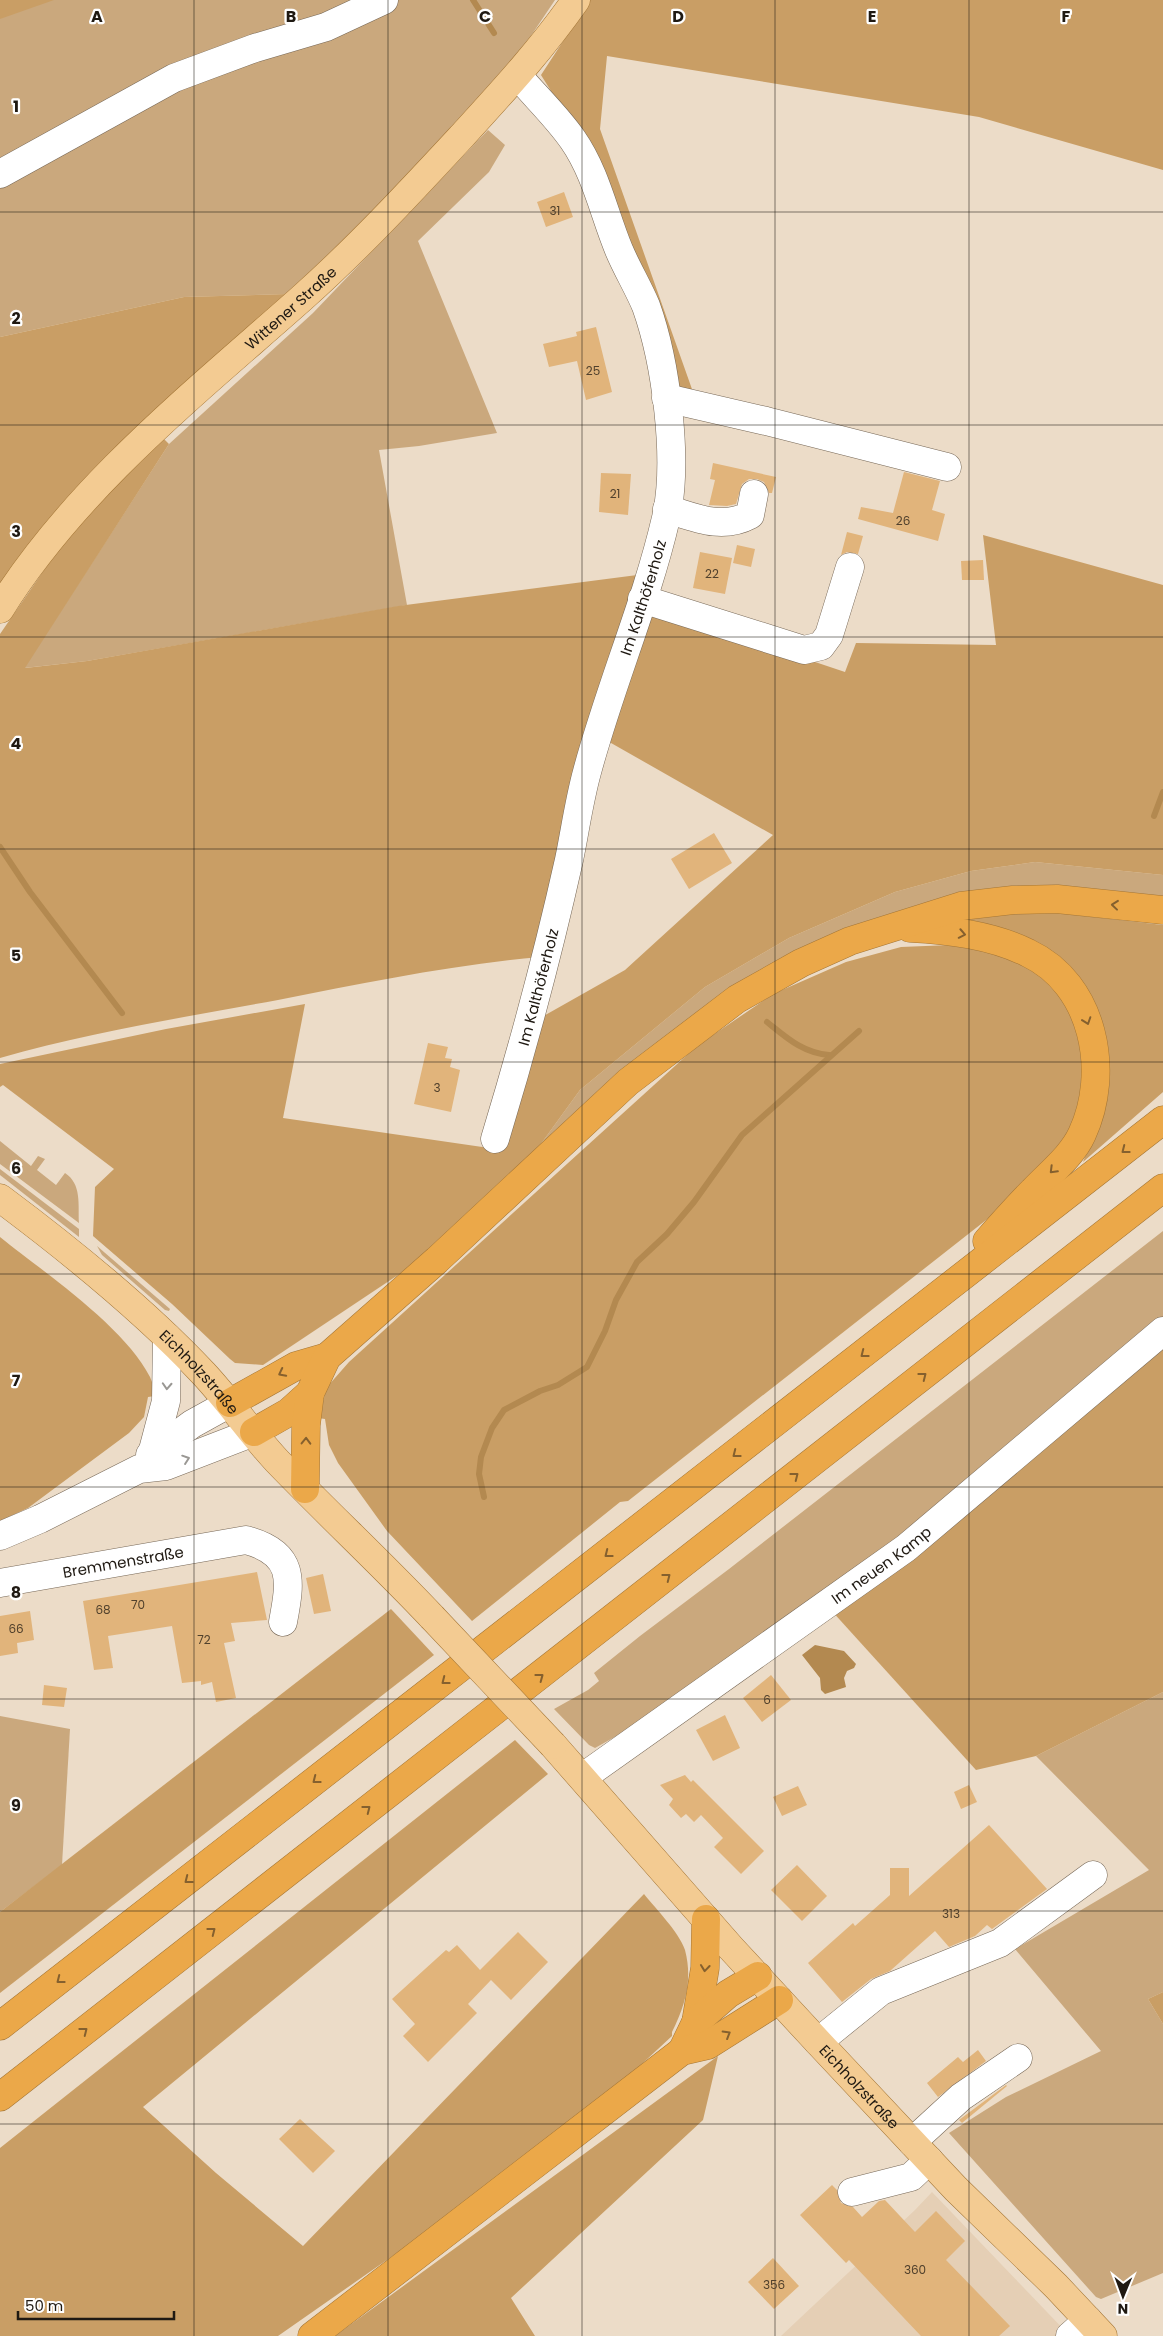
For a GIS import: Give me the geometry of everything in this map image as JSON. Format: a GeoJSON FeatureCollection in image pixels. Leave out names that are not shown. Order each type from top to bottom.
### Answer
{"type":"FeatureCollection","features":[{"type":"Feature","properties":{"kind":"highway"},"geometry":{"type":"LineString","coordinates":[[305,1489],[306,1425],[310,1393],[327,1357],[437,1260],[628,1082],[690,1032],[737,999],[801,962],[850,941],[962,906],[1013,900],[1057,899],[1163,910]]}},
{"type":"Feature","properties":{"kind":"highway"},"geometry":{"type":"LineString","coordinates":[[896,927],[952,932],[986,938],[1029,953],[1064,979],[1083,1009],[1092,1035],[1097,1072],[1093,1102],[1082,1135],[1064,1160],[930,1303]]}},
{"type":"Feature","properties":{"kind":"highway"},"geometry":{"type":"LineString","coordinates":[[0,2026],[1163,1120]]}},
{"type":"Feature","properties":{"kind":"highway"},"geometry":{"type":"LineString","coordinates":[[0,2097],[1163,1188]]}},
{"type":"Feature","properties":{"kind":"highway"},"geometry":{"type":"LineString","coordinates":[[230,1403],[296,1366],[327,1357]]}},
{"type":"Feature","properties":{"kind":"highway"},"geometry":{"type":"LineString","coordinates":[[254,1432],[289,1412],[310,1393]]}},
{"type":"Feature","properties":{"kind":"highway"},"geometry":{"type":"LineString","coordinates":[[682,2051],[696,2022],[705,1968],[706,1919]]}},
{"type":"Feature","properties":{"kind":"highway"},"geometry":{"type":"LineString","coordinates":[[696,2022],[728,1994],[758,1976]]}},
{"type":"Feature","properties":{"kind":"highway"},"geometry":{"type":"LineString","coordinates":[[312,2336],[682,2051],[708,2045],[779,2000]]}},
{"type":"Feature","properties":{"kind":"highway"},"geometry":{"type":"LineString","coordinates":[[0,2119],[46,2062]]}},
{"type":"Feature","properties":{"kind":"main road","name":"Wittener Straße"},"geometry":{"type":"LineString","coordinates":[[0,609],[19,579],[70,514],[183,403],[357,247],[408,196],[518,76],[576,0]]}},
{"type":"Feature","properties":{"kind":"main road","name":"Eichholzstraße"},"geometry":{"type":"LineString","coordinates":[[0,1198],[94,1273],[167,1337],[230,1403],[305,1489],[382,1563],[583,1777],[779,2000],[1087,2331]]}},
{"type":"Feature","properties":{"kind":"street"},"geometry":{"type":"LineString","coordinates":[[0,174],[174,78],[255,48],[326,27],[384,0]]}},
{"type":"Feature","properties":{"kind":"street","name":"Im Kalthöferholz"},"geometry":{"type":"LineString","coordinates":[[496,1139],[529,1020],[595,743],[642,599],[667,509],[670,482],[670,422],[646,306],[619,250],[596,184],[574,141],[518,76]]}},
{"type":"Feature","properties":{"kind":"street"},"geometry":{"type":"LineString","coordinates":[[666,398],[766,420],[947,467]]}},
{"type":"Feature","properties":{"kind":"street"},"geometry":{"type":"LineString","coordinates":[[667,509],[714,523],[737,522],[750,514],[754,494]]}},
{"type":"Feature","properties":{"kind":"street"},"geometry":{"type":"LineString","coordinates":[[642,599],[804,650],[821,646],[829,635],[850,568]]}},
{"type":"Feature","properties":{"kind":"street","name":"Im neuen Kamp"},"geometry":{"type":"LineString","coordinates":[[583,1777],[906,1548],[1163,1330]]}},
{"type":"Feature","properties":{"kind":"street"},"geometry":{"type":"LineString","coordinates":[[146,1460],[166,1401],[167,1337]]}},
{"type":"Feature","properties":{"kind":"street"},"geometry":{"type":"LineString","coordinates":[[0,1536],[40,1519],[146,1460],[230,1403]]}},
{"type":"Feature","properties":{"kind":"street"},"geometry":{"type":"LineString","coordinates":[[146,1460],[166,1466],[254,1432]]}},
{"type":"Feature","properties":{"kind":"street","name":"Bremmenstraße"},"geometry":{"type":"LineString","coordinates":[[0,1583],[246,1540],[266,1546],[282,1563],[290,1577],[283,1622]]}},
{"type":"Feature","properties":{"kind":"street"},"geometry":{"type":"LineString","coordinates":[[818,2042],[881,1991],[1000,1942],[1093,1875]]}},
{"type":"Feature","properties":{"kind":"street"},"geometry":{"type":"LineString","coordinates":[[852,2192],[911,2177],[920,2151],[960,2097],[1018,2058]]}},
{"type":"Feature","properties":{"kind":"shaded area"},"geometry":{"type":"Polygon","coordinates":[[[0,0],[555,0],[512,64],[407,184],[287,294],[184,297],[0,337],[0,0]]]}},
{"type":"Feature","properties":{"kind":"shaded area"},"geometry":{"type":"Polygon","coordinates":[[[0,0],[54,0],[0,19],[0,0]]]}},
{"type":"Feature","properties":{"kind":"shaded area"},"geometry":{"type":"Polygon","coordinates":[[[590,0],[1163,0],[1163,170],[979,117],[607,56],[600,129],[693,392],[676,397],[581,139],[541,75],[590,0]]]}},
{"type":"Feature","properties":{"kind":"shaded area"},"geometry":{"type":"Polygon","coordinates":[[[488,130],[505,145],[489,172],[418,241],[497,433],[419,446],[379,450],[407,605],[87,661],[24,668],[169,444],[313,313],[488,130]]]}},
{"type":"Feature","properties":{"kind":"shaded area"},"geometry":{"type":"Polygon","coordinates":[[[287,294],[0,586],[0,337],[184,297],[287,294]]]}},
{"type":"Feature","properties":{"kind":"shaded area"},"geometry":{"type":"Polygon","coordinates":[[[162,437],[169,444],[25,668],[87,661],[398,606],[645,574],[540,957],[507,960],[376,981],[103,1033],[0,1058],[0,634],[71,531],[162,437]]]}},
{"type":"Feature","properties":{"kind":"shaded area"},"geometry":{"type":"Polygon","coordinates":[[[983,535],[1163,585],[1163,875],[1035,862],[971,871],[895,892],[789,938],[705,987],[580,1090],[535,1152],[410,1267],[263,1365],[235,1363],[172,1304],[93,1236],[95,1187],[114,1169],[3,1085],[0,1087],[0,1064],[166,1029],[305,1004],[283,1118],[496,1149],[533,1022],[625,970],[773,835],[604,739],[647,606],[845,672],[856,643],[996,645],[983,535]]]}},
{"type":"Feature","properties":{"kind":"shaded area"},"geometry":{"type":"Polygon","coordinates":[[[1035,862],[1163,875],[1163,904],[876,919],[535,1152],[580,1090],[705,987],[789,938],[895,892],[971,871],[1035,862]]]}},
{"type":"Feature","properties":{"kind":"shaded area"},"geometry":{"type":"Polygon","coordinates":[[[1059,913],[1163,925],[1163,1092],[1083,1162],[1105,1105],[1108,1047],[1094,1005],[1070,972],[941,921],[999,914],[1059,913]]]}},
{"type":"Feature","properties":{"kind":"shaded area"},"geometry":{"type":"Polygon","coordinates":[[[950,945],[1002,953],[1036,971],[1061,996],[1079,1022],[1087,1056],[1078,1124],[1036,1181],[628,1501],[620,1502],[472,1621],[387,1531],[338,1463],[329,1445],[325,1419],[318,1418],[327,1387],[349,1362],[697,1046],[773,994],[846,962],[901,947],[950,945]]]}},
{"type":"Feature","properties":{"kind":"shaded area"},"geometry":{"type":"Polygon","coordinates":[[[0,1141],[31,1166],[38,1156],[45,1159],[37,1170],[56,1185],[65,1173],[70,1178],[77,1189],[79,1223],[0,1164],[0,1141]]]}},
{"type":"Feature","properties":{"kind":"shaded area"},"geometry":{"type":"Polygon","coordinates":[[[0,1169],[79,1229],[79,1237],[0,1175],[0,1169]]]}},
{"type":"Feature","properties":{"kind":"shaded area"},"geometry":{"type":"Polygon","coordinates":[[[1163,1231],[1163,1319],[895,1547],[652,1716],[595,1748],[589,1745],[554,1709],[588,1690],[599,1681],[594,1673],[640,1636],[729,1569],[1163,1231]]]}},
{"type":"Feature","properties":{"kind":"shaded area"},"geometry":{"type":"Polygon","coordinates":[[[0,1237],[61,1284],[122,1339],[138,1358],[150,1377],[155,1396],[148,1397],[144,1417],[129,1433],[28,1508],[0,1521],[0,1237]]]}},
{"type":"Feature","properties":{"kind":"shaded area"},"geometry":{"type":"Polygon","coordinates":[[[97,1246],[170,1309],[169,1311],[165,1310],[102,1255],[97,1246]]]}},
{"type":"Feature","properties":{"kind":"shaded area"},"geometry":{"type":"Polygon","coordinates":[[[1163,1340],[1163,1692],[1036,1756],[976,1770],[830,1609],[1163,1340]]]}},
{"type":"Feature","properties":{"kind":"shaded area"},"geometry":{"type":"Polygon","coordinates":[[[391,1609],[434,1655],[0,1993],[0,1912],[391,1609]]]}},
{"type":"Feature","properties":{"kind":"shaded area"},"geometry":{"type":"Polygon","coordinates":[[[815,1645],[844,1651],[856,1664],[854,1668],[847,1671],[844,1678],[846,1687],[825,1694],[821,1690],[820,1678],[802,1655],[815,1645]]]}},
{"type":"Feature","properties":{"kind":"shaded area"},"geometry":{"type":"Polygon","coordinates":[[[1163,1692],[1163,1992],[1148,1999],[1163,2024],[1163,2273],[1101,2299],[1096,2297],[949,2133],[1006,2097],[1101,2051],[1015,1949],[1149,1870],[1036,1756],[1163,1692]]]}},
{"type":"Feature","properties":{"kind":"shaded area"},"geometry":{"type":"Polygon","coordinates":[[[0,1716],[70,1729],[62,1865],[0,1912],[0,1716]]]}},
{"type":"Feature","properties":{"kind":"shaded area"},"geometry":{"type":"Polygon","coordinates":[[[515,1740],[548,1774],[143,2107],[216,2173],[303,2246],[644,1894],[678,1936],[685,1950],[688,1982],[684,2003],[672,2036],[616,2088],[477,2197],[278,2336],[0,2336],[0,2148],[515,1740]]]}},
{"type":"Feature","properties":{"kind":"shaded area"},"geometry":{"type":"Polygon","coordinates":[[[1163,1992],[1163,2024],[1148,1999],[1163,1992]]]}},
{"type":"Feature","properties":{"kind":"shaded area"},"geometry":{"type":"Polygon","coordinates":[[[718,2056],[703,2120],[511,2298],[535,2336],[335,2336],[718,2056]]]}},
{"type":"Feature","properties":{"kind":"shaded area"},"geometry":{"type":"Polygon","coordinates":[[[932,2192],[1070,2336],[781,2336],[915,2210],[932,2192]]]}},
{"type":"Feature","properties":{"kind":"building"},"geometry":{"type":"Polygon","coordinates":[[[564,192],[573,217],[546,227],[537,202],[564,192]]]}},
{"type":"Feature","properties":{"kind":"building"},"geometry":{"type":"Polygon","coordinates":[[[596,327],[612,392],[586,400],[577,361],[549,367],[543,344],[577,336],[576,332],[596,327]]]}},
{"type":"Feature","properties":{"kind":"building"},"geometry":{"type":"Polygon","coordinates":[[[713,463],[776,477],[772,493],[769,493],[764,482],[757,479],[749,479],[742,484],[736,504],[727,506],[709,505],[715,480],[710,479],[713,463]]]}},
{"type":"Feature","properties":{"kind":"building"},"geometry":{"type":"Polygon","coordinates":[[[904,472],[940,481],[932,510],[945,514],[938,541],[858,519],[861,507],[893,513],[904,472]]]}},
{"type":"Feature","properties":{"kind":"building"},"geometry":{"type":"Polygon","coordinates":[[[601,473],[631,474],[628,515],[599,512],[601,473]]]}},
{"type":"Feature","properties":{"kind":"building"},"geometry":{"type":"Polygon","coordinates":[[[847,532],[863,536],[858,554],[847,552],[841,555],[847,532]]]}},
{"type":"Feature","properties":{"kind":"building"},"geometry":{"type":"Polygon","coordinates":[[[737,545],[755,549],[751,567],[733,563],[737,545]]]}},
{"type":"Feature","properties":{"kind":"building"},"geometry":{"type":"Polygon","coordinates":[[[700,552],[732,558],[725,594],[693,588],[700,552]]]}},
{"type":"Feature","properties":{"kind":"building"},"geometry":{"type":"Polygon","coordinates":[[[983,560],[984,580],[962,580],[961,561],[983,560]]]}},
{"type":"Feature","properties":{"kind":"building"},"geometry":{"type":"Polygon","coordinates":[[[714,833],[732,863],[689,889],[671,859],[714,833]]]}},
{"type":"Feature","properties":{"kind":"building"},"geometry":{"type":"Polygon","coordinates":[[[428,1043],[448,1047],[445,1058],[452,1059],[450,1067],[460,1070],[451,1112],[414,1104],[428,1043]]]}},
{"type":"Feature","properties":{"kind":"building"},"geometry":{"type":"Polygon","coordinates":[[[257,1572],[267,1620],[231,1623],[235,1641],[224,1643],[236,1698],[216,1702],[212,1682],[201,1685],[201,1681],[182,1683],[172,1626],[108,1636],[113,1668],[94,1670],[83,1601],[257,1572]]]}},
{"type":"Feature","properties":{"kind":"building"},"geometry":{"type":"Polygon","coordinates":[[[323,1574],[331,1611],[314,1614],[306,1578],[323,1574]]]}},
{"type":"Feature","properties":{"kind":"building"},"geometry":{"type":"Polygon","coordinates":[[[30,1611],[34,1640],[17,1643],[18,1653],[0,1656],[0,1616],[30,1611]]]}},
{"type":"Feature","properties":{"kind":"building"},"geometry":{"type":"Polygon","coordinates":[[[771,1675],[791,1700],[762,1722],[743,1698],[771,1675]]]}},
{"type":"Feature","properties":{"kind":"building"},"geometry":{"type":"Polygon","coordinates":[[[44,1685],[67,1688],[64,1707],[42,1705],[44,1685]]]}},
{"type":"Feature","properties":{"kind":"building"},"geometry":{"type":"Polygon","coordinates":[[[725,1715],[740,1748],[713,1761],[696,1730],[725,1715]]]}},
{"type":"Feature","properties":{"kind":"building"},"geometry":{"type":"Polygon","coordinates":[[[685,1775],[691,1782],[693,1780],[764,1851],[741,1874],[714,1847],[723,1838],[701,1815],[694,1822],[686,1814],[681,1818],[669,1805],[673,1799],[660,1785],[685,1775]]]}},
{"type":"Feature","properties":{"kind":"building"},"geometry":{"type":"Polygon","coordinates":[[[969,1785],[977,1802],[961,1809],[954,1792],[969,1785]]]}},
{"type":"Feature","properties":{"kind":"building"},"geometry":{"type":"Polygon","coordinates":[[[798,1786],[807,1805],[782,1816],[773,1797],[798,1786]]]}},
{"type":"Feature","properties":{"kind":"building"},"geometry":{"type":"Polygon","coordinates":[[[989,1825],[1047,1889],[992,1929],[987,1925],[975,1936],[949,1947],[935,1931],[890,1971],[871,1979],[842,2002],[808,1963],[853,1923],[855,1926],[890,1895],[890,1868],[909,1868],[909,1896],[989,1825]]]}},
{"type":"Feature","properties":{"kind":"building"},"geometry":{"type":"Polygon","coordinates":[[[797,1865],[827,1896],[802,1921],[771,1890],[797,1865]]]}},
{"type":"Feature","properties":{"kind":"building"},"geometry":{"type":"Polygon","coordinates":[[[518,1932],[548,1962],[511,2000],[491,1980],[468,2004],[477,2013],[428,2062],[403,2036],[415,2024],[392,1999],[446,1950],[449,1952],[457,1945],[480,1970],[518,1932]]]}},
{"type":"Feature","properties":{"kind":"building"},"geometry":{"type":"Polygon","coordinates":[[[978,2050],[986,2061],[938,2097],[927,2083],[958,2057],[963,2062],[978,2050]]]}},
{"type":"Feature","properties":{"kind":"building"},"geometry":{"type":"Polygon","coordinates":[[[1006,2085],[962,2123],[959,2120],[1006,2085]]]}},
{"type":"Feature","properties":{"kind":"building"},"geometry":{"type":"Polygon","coordinates":[[[300,2119],[335,2151],[313,2173],[279,2139],[300,2119]]]}},
{"type":"Feature","properties":{"kind":"building"},"geometry":{"type":"Polygon","coordinates":[[[832,2185],[837,2190],[841,2203],[853,2207],[862,2217],[879,2201],[885,2200],[915,2232],[936,2211],[965,2241],[946,2260],[1010,2326],[999,2336],[921,2336],[849,2260],[846,2263],[800,2215],[832,2185]]]}},
{"type":"Feature","properties":{"kind":"building"},"geometry":{"type":"Polygon","coordinates":[[[773,2258],[799,2286],[774,2309],[748,2282],[773,2258]]]}},
{"type":"Feature","properties":{"kind":"waterway"},"geometry":{"type":"LineString","coordinates":[[473,0],[494,33]]}},
{"type":"Feature","properties":{"kind":"waterway"},"geometry":{"type":"LineString","coordinates":[[1154,816],[1163,792]]}},
{"type":"Feature","properties":{"kind":"waterway"},"geometry":{"type":"LineString","coordinates":[[0,847],[30,892],[122,1013]]}},
{"type":"Feature","properties":{"kind":"waterway"},"geometry":{"type":"LineString","coordinates":[[767,1022],[803,1048],[829,1055]]}},
{"type":"Feature","properties":{"kind":"waterway"},"geometry":{"type":"LineString","coordinates":[[484,1497],[479,1474],[481,1457],[492,1428],[504,1410],[540,1391],[558,1385],[587,1367],[605,1331],[616,1300],[637,1262],[667,1234],[694,1202],[742,1135],[859,1031]]}}]}
